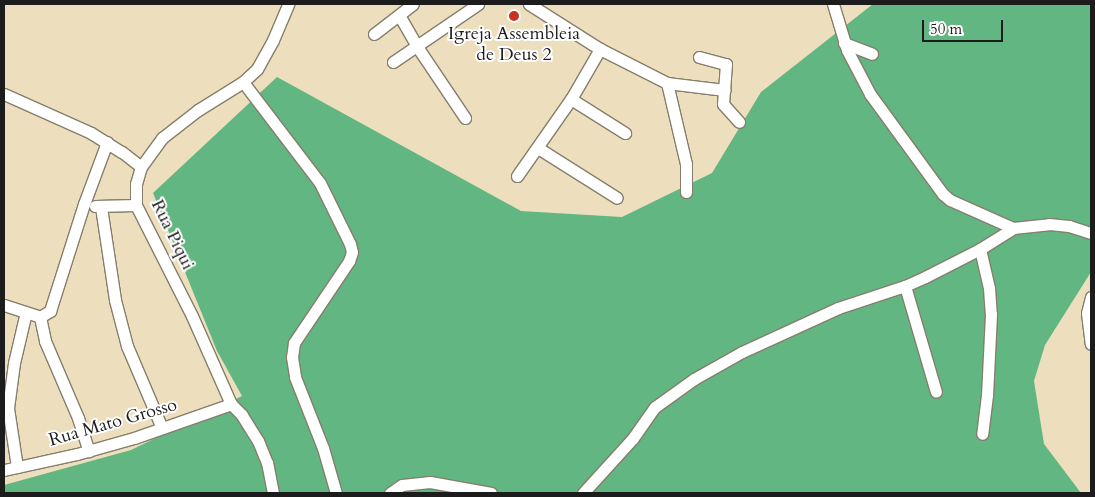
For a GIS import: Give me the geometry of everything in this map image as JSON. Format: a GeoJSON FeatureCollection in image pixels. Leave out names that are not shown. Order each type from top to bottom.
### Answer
{"type":"FeatureCollection","features":[{"type":"Feature","properties":{"kind":"street","name":"Rua Piqui"},"geometry":{"type":"LineString","coordinates":[[272,493],[267,463],[258,442],[242,415],[231,404],[192,316],[136,205],[136,184],[140,167],[162,138],[174,127],[243,82],[257,69],[264,58],[288,4]]}},
{"type":"Feature","properties":{"kind":"street"},"geometry":{"type":"LineString","coordinates":[[374,34],[413,4]]}},
{"type":"Feature","properties":{"kind":"street"},"geometry":{"type":"LineString","coordinates":[[393,62],[478,4]]}},
{"type":"Feature","properties":{"kind":"street"},"geometry":{"type":"LineString","coordinates":[[529,4],[600,49],[667,83],[725,90]]}},
{"type":"Feature","properties":{"kind":"street"},"geometry":{"type":"LineString","coordinates":[[833,4],[844,43],[870,94],[943,194],[950,200],[1013,228]]}},
{"type":"Feature","properties":{"kind":"street"},"geometry":{"type":"LineString","coordinates":[[399,15],[416,45],[465,118]]}},
{"type":"Feature","properties":{"kind":"street"},"geometry":{"type":"LineString","coordinates":[[844,43],[872,54]]}},
{"type":"Feature","properties":{"kind":"street"},"geometry":{"type":"LineString","coordinates":[[517,176],[571,99],[600,49]]}},
{"type":"Feature","properties":{"kind":"street"},"geometry":{"type":"LineString","coordinates":[[698,57],[725,63],[724,107],[739,122]]}},
{"type":"Feature","properties":{"kind":"street"},"geometry":{"type":"LineString","coordinates":[[243,82],[320,183],[350,244],[352,252],[349,261],[294,343],[292,357],[295,377],[323,448],[336,493]]}},
{"type":"Feature","properties":{"kind":"street"},"geometry":{"type":"LineString","coordinates":[[667,83],[686,164],[686,192]]}},
{"type":"Feature","properties":{"kind":"street"},"geometry":{"type":"LineString","coordinates":[[4,94],[108,142],[140,167]]}},
{"type":"Feature","properties":{"kind":"street"},"geometry":{"type":"LineString","coordinates":[[571,99],[624,133]]}},
{"type":"Feature","properties":{"kind":"street"},"geometry":{"type":"LineString","coordinates":[[4,305],[40,318],[46,315],[53,303],[84,204],[108,142]]}},
{"type":"Feature","properties":{"kind":"street"},"geometry":{"type":"LineString","coordinates":[[538,148],[617,198]]}},
{"type":"Feature","properties":{"kind":"street"},"geometry":{"type":"LineString","coordinates":[[84,204],[101,207],[136,205]]}},
{"type":"Feature","properties":{"kind":"street"},"geometry":{"type":"LineString","coordinates":[[101,207],[107,257],[125,338],[138,375],[162,428]]}},
{"type":"Feature","properties":{"kind":"street"},"geometry":{"type":"LineString","coordinates":[[583,493],[633,438],[656,407],[694,379],[742,352],[811,319],[874,295],[905,286],[980,249],[1013,228],[1049,224],[1069,226],[1091,233]]}},
{"type":"Feature","properties":{"kind":"street"},"geometry":{"type":"LineString","coordinates":[[980,249],[989,288],[992,314],[987,395],[982,434]]}},
{"type":"Feature","properties":{"kind":"street"},"geometry":{"type":"LineString","coordinates":[[905,286],[936,392]]}},
{"type":"Feature","properties":{"kind":"street"},"geometry":{"type":"LineString","coordinates":[[1091,297],[1087,313],[1091,344]]}},
{"type":"Feature","properties":{"kind":"street"},"geometry":{"type":"LineString","coordinates":[[17,467],[8,408],[14,363],[26,312]]}},
{"type":"Feature","properties":{"kind":"street"},"geometry":{"type":"LineString","coordinates":[[40,318],[45,340],[78,418],[89,450]]}},
{"type":"Feature","properties":{"kind":"street","name":"Rua Mato Grosso"},"geometry":{"type":"LineString","coordinates":[[4,470],[89,450],[162,428],[231,404]]}},
{"type":"Feature","properties":{"kind":"street"},"geometry":{"type":"LineString","coordinates":[[390,493],[402,485],[430,482],[491,493]]}},
{"type":"Feature","properties":{"kind":"green space"},"geometry":{"type":"Polygon","coordinates":[[[873,4],[1091,4],[1091,272],[1045,345],[1034,381],[1044,444],[1081,493],[4,493],[4,485],[131,450],[242,396],[217,351],[153,193],[277,77],[521,211],[622,217],[712,173],[761,92],[873,4]]]}},
{"type":"Feature","properties":{"kind":"place","name":"Igreja Assembleia de Deus 2"},"geometry":{"type":"Point","coordinates":[514,16]}}]}
